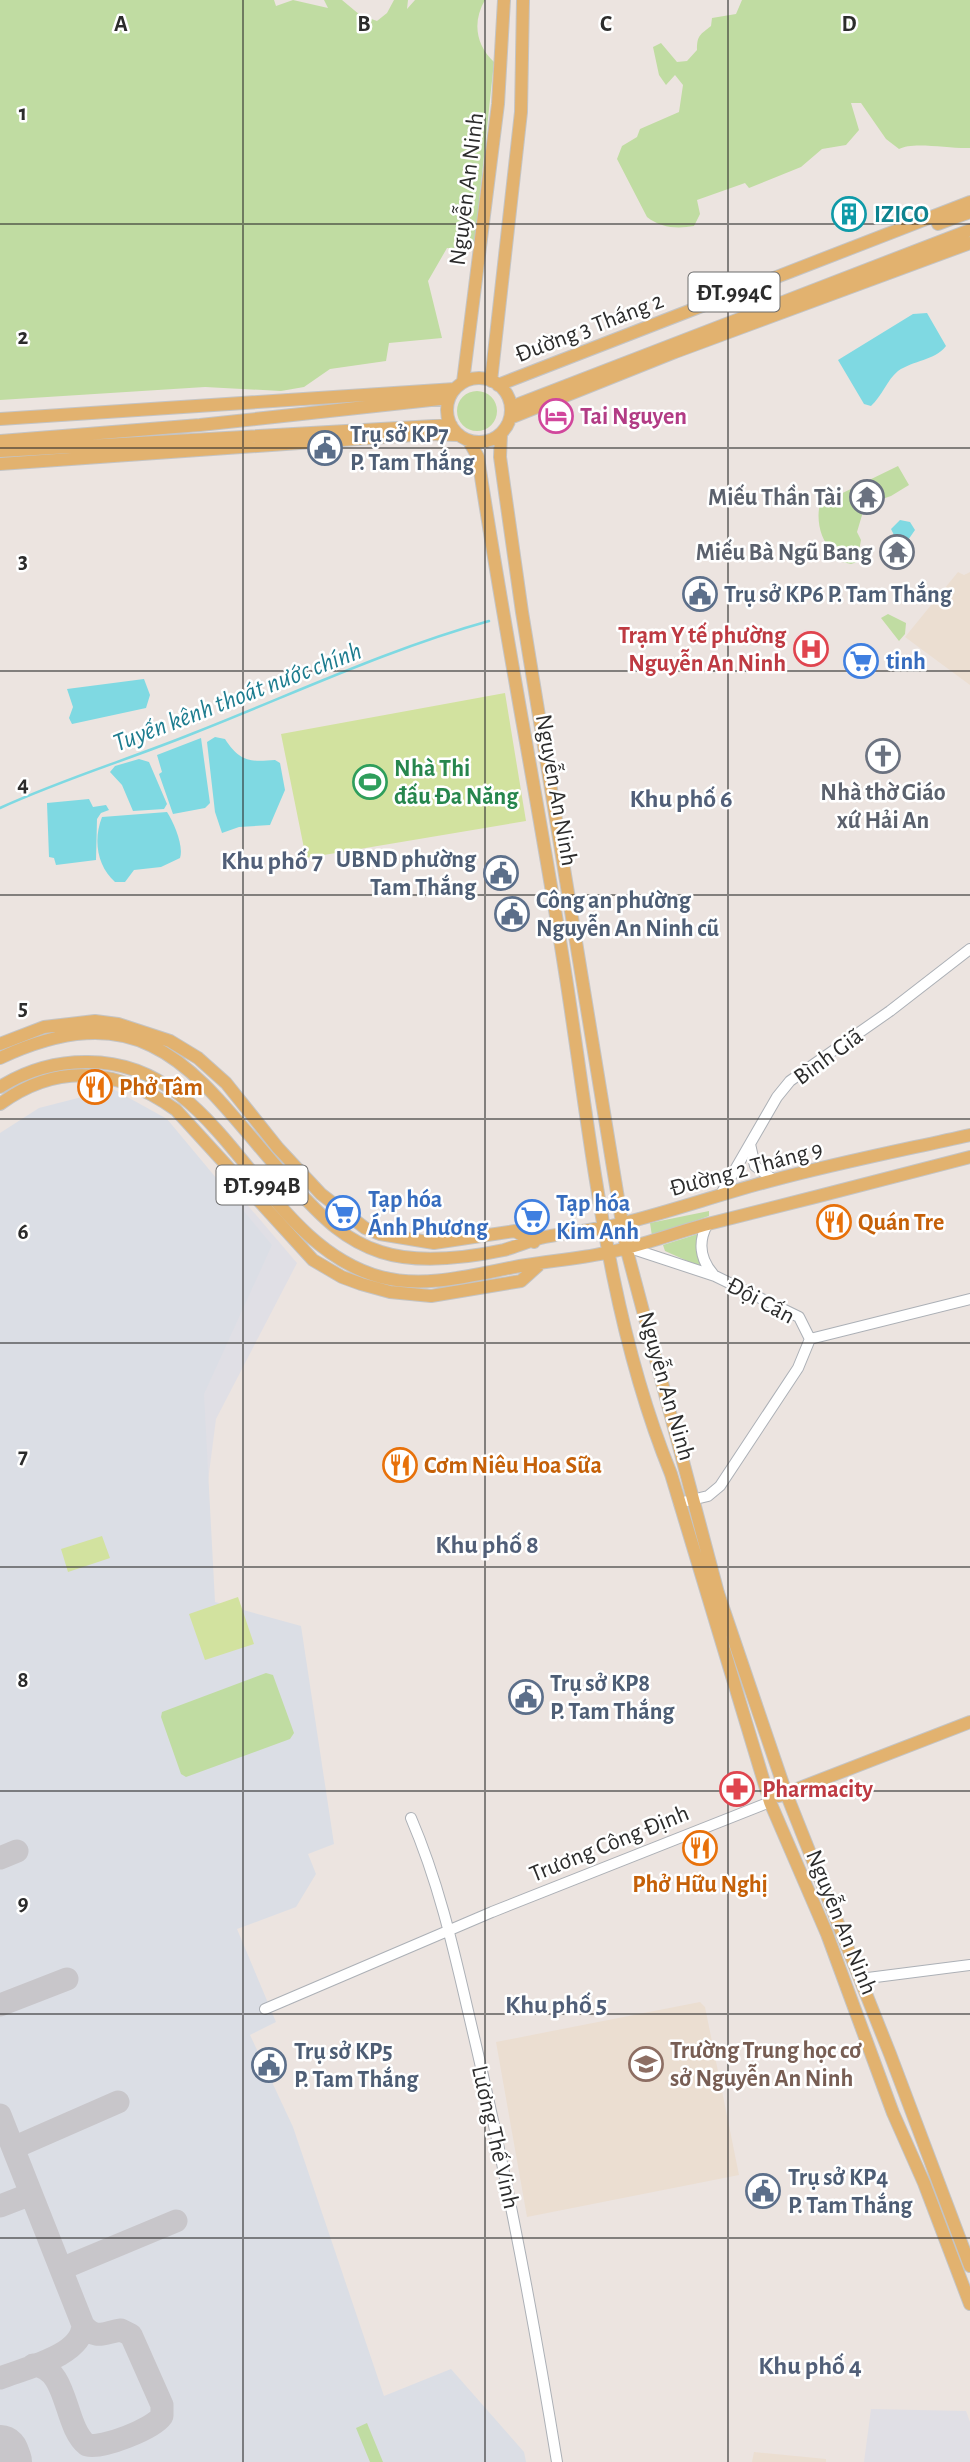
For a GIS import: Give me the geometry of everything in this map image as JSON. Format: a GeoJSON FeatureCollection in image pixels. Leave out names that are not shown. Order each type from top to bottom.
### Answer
{"type":"FeatureCollection","features":[{"type":"Feature","properties":{"kind":"main road","name":"Nguyễn An Ninh"},"geometry":{"type":"LineString","coordinates":[[456,390],[498,104],[504,0]]}},
{"type":"Feature","properties":{"kind":"main road","name":"Nguyễn An Ninh"},"geometry":{"type":"LineString","coordinates":[[498,385],[521,111],[523,0]]}},
{"type":"Feature","properties":{"kind":"main road"},"geometry":{"type":"LineString","coordinates":[[500,80],[521,80]]}},
{"type":"Feature","properties":{"kind":"main road"},"geometry":{"type":"LineString","coordinates":[[498,104],[521,111]]}},
{"type":"Feature","properties":{"kind":"main road","name":"Đường 3 Tháng 2"},"geometry":{"type":"LineString","coordinates":[[498,385],[780,273],[926,222],[970,202]]}},
{"type":"Feature","properties":{"kind":"main road","name":"Đường 3 Tháng 2"},"geometry":{"type":"LineString","coordinates":[[498,385],[970,212]]}},
{"type":"Feature","properties":{"kind":"main road","name":"Đường 3 Tháng 2"},"geometry":{"type":"LineString","coordinates":[[510,412],[970,230]]}},
{"type":"Feature","properties":{"kind":"main road","name":"ĐT.994C"},"geometry":{"type":"LineString","coordinates":[[510,412],[970,243]]}},
{"type":"Feature","properties":{"kind":"main road","name":"ĐT.994C"},"geometry":{"type":"LineString","coordinates":[[0,441],[240,421],[456,390],[472,379],[498,385]]}},
{"type":"Feature","properties":{"kind":"main road"},"geometry":{"type":"LineString","coordinates":[[0,451],[459,434],[491,440],[501,434],[510,412],[498,385]]}},
{"type":"Feature","properties":{"kind":"main road"},"geometry":{"type":"LineString","coordinates":[[456,390],[447,416],[459,434]]}},
{"type":"Feature","properties":{"kind":"main road","name":"ĐT.994C"},"geometry":{"type":"LineString","coordinates":[[0,419],[456,390]]}},
{"type":"Feature","properties":{"kind":"main road","name":"Nguyễn An Ninh"},"geometry":{"type":"LineString","coordinates":[[459,434],[478,457],[497,583],[529,746],[608,1253],[651,1425],[679,1503],[770,1802],[827,1934],[893,2113],[924,2183],[970,2304]]}},
{"type":"Feature","properties":{"kind":"main road"},"geometry":{"type":"LineString","coordinates":[[0,464],[459,434]]}},
{"type":"Feature","properties":{"kind":"main road","name":"Nguyễn An Ninh"},"geometry":{"type":"LineString","coordinates":[[501,434],[501,470],[626,1247],[718,1592],[786,1793],[970,2266]]}},
{"type":"Feature","properties":{"kind":"main road"},"geometry":{"type":"LineString","coordinates":[[529,746],[544,743]]}},
{"type":"Feature","properties":{"kind":"main road","name":"Đường 2 Tháng 9"},"geometry":{"type":"LineString","coordinates":[[0,1044],[44,1027],[95,1021],[118,1024],[170,1041],[198,1058],[226,1083],[278,1148],[321,1194],[365,1228],[380,1234],[434,1243],[515,1231],[534,1242]]}},
{"type":"Feature","properties":{"kind":"main road","name":"Đường 2 Tháng 9"},"geometry":{"type":"LineString","coordinates":[[0,1058],[33,1043],[61,1037],[109,1035],[136,1040],[182,1062],[197,1075],[239,1120],[270,1161],[328,1223],[365,1246],[384,1253],[432,1258],[502,1250],[542,1238],[604,1228],[774,1180],[970,1135]]}},
{"type":"Feature","properties":{"kind":"main road","name":"Đường 2 Tháng 9"},"geometry":{"type":"LineString","coordinates":[[0,1087],[21,1074],[72,1062],[111,1063],[146,1074],[177,1093],[201,1113],[295,1223],[322,1248],[341,1261],[381,1277],[404,1281],[432,1280],[608,1253],[707,1224],[970,1157]]}},
{"type":"Feature","properties":{"kind":"main road","name":"Đường 2 Tháng 9"},"geometry":{"type":"LineString","coordinates":[[0,1104],[28,1085],[73,1076],[115,1078],[152,1093],[176,1110],[313,1260],[342,1277],[381,1290],[431,1296],[472,1290],[522,1281],[541,1263]]}},
{"type":"Feature","properties":{"kind":"main road"},"geometry":{"type":"LineString","coordinates":[[534,1242],[541,1263]]}},
{"type":"Feature","properties":{"kind":"main road","name":"Trương Công Định"},"geometry":{"type":"LineString","coordinates":[[770,1802],[786,1793],[970,1722]]}},
{"type":"Feature","properties":{"kind":"street","name":"Bình Giã"},"geometry":{"type":"LineString","coordinates":[[721,1194],[777,1097],[790,1081],[890,1011],[970,948]]}},
{"type":"Feature","properties":{"kind":"street"},"geometry":{"type":"LineString","coordinates":[[750,1144],[755,1166],[774,1180]]}},
{"type":"Feature","properties":{"kind":"street"},"geometry":{"type":"LineString","coordinates":[[707,1224],[700,1247],[706,1267],[715,1276]]}},
{"type":"Feature","properties":{"kind":"street","name":"Đội Cấn"},"geometry":{"type":"LineString","coordinates":[[626,1247],[668,1258],[715,1276],[799,1317],[810,1339],[798,1368],[720,1486],[708,1496],[693,1501]]}},
{"type":"Feature","properties":{"kind":"street"},"geometry":{"type":"LineString","coordinates":[[810,1339],[970,1299]]}},
{"type":"Feature","properties":{"kind":"street"},"geometry":{"type":"LineString","coordinates":[[679,1503],[693,1501]]}},
{"type":"Feature","properties":{"kind":"street","name":"Trương Công Định"},"geometry":{"type":"LineString","coordinates":[[265,2009],[449,1930],[770,1802]]}},
{"type":"Feature","properties":{"kind":"street","name":"Lương Thế Vinh"},"geometry":{"type":"LineString","coordinates":[[411,1818],[432,1867],[449,1930],[518,2234],[557,2462]]}},
{"type":"Feature","properties":{"kind":"street"},"geometry":{"type":"LineString","coordinates":[[860,1979],[970,1965]]}},
{"type":"Feature","properties":{"kind":"shaded area"},"geometry":{"type":"Polygon","coordinates":[[[958,572],[964,575],[970,572],[970,685],[905,637],[958,572]]]}},
{"type":"Feature","properties":{"kind":"shaded area","name":"Trạm Y tế phường Nguyễn An Ninh"},"geometry":{"type":"Polygon","coordinates":[[[806,629],[828,660],[816,668],[794,637],[806,629]]]}},
{"type":"Feature","properties":{"kind":"shaded area"},"geometry":{"type":"Polygon","coordinates":[[[113,1089],[167,1119],[272,1245],[204,1394],[215,1602],[301,1626],[334,1844],[308,1854],[316,1874],[296,1907],[237,1929],[276,2022],[250,2035],[293,2127],[384,2396],[451,2369],[524,2452],[526,2462],[0,2462],[0,1133],[39,1108],[113,1089]]]}},
{"type":"Feature","properties":{"kind":"shaded area"},"geometry":{"type":"Polygon","coordinates":[[[233,1188],[297,1263],[216,1419],[208,1481],[187,1244],[233,1188]]]}},
{"type":"Feature","properties":{"kind":"shaded area"},"geometry":{"type":"Polygon","coordinates":[[[700,2002],[705,2007],[739,2175],[527,2217],[496,2042],[700,2002]]]}},
{"type":"Feature","properties":{"kind":"shaded area"},"geometry":{"type":"Polygon","coordinates":[[[871,2409],[966,2411],[970,2422],[970,2462],[864,2462],[871,2409]]]}},
{"type":"Feature","properties":{"kind":"shaded area"},"geometry":{"type":"Polygon","coordinates":[[[754,2452],[826,2459],[826,2462],[752,2462],[754,2452]]]}},
{"type":"Feature","properties":{"kind":"green space"},"geometry":{"type":"Polygon","coordinates":[[[0,0],[274,0],[276,6],[293,0],[328,8],[324,0],[342,0],[360,15],[377,21],[387,13],[394,0],[408,0],[407,9],[415,0],[485,0],[478,17],[478,33],[483,48],[494,62],[474,250],[447,248],[428,281],[442,338],[389,343],[386,361],[330,369],[304,387],[281,391],[205,387],[0,400],[0,0]]]}},
{"type":"Feature","properties":{"kind":"green space"},"geometry":{"type":"Polygon","coordinates":[[[742,0],[970,0],[970,148],[922,145],[899,149],[886,139],[861,103],[851,103],[859,130],[846,145],[822,149],[801,167],[749,188],[745,183],[697,200],[700,214],[694,226],[669,227],[652,221],[647,217],[617,159],[622,146],[637,137],[640,129],[679,112],[683,85],[675,75],[666,85],[659,75],[653,47],[661,43],[677,62],[687,61],[697,50],[700,36],[711,26],[712,18],[736,14],[742,0]]]}},
{"type":"Feature","properties":{"kind":"green space"},"geometry":{"type":"Polygon","coordinates":[[[477,391],[491,397],[497,411],[491,425],[477,431],[463,425],[457,411],[463,397],[477,391]]]}},
{"type":"Feature","properties":{"kind":"green space"},"geometry":{"type":"Polygon","coordinates":[[[898,466],[909,485],[891,496],[865,505],[857,532],[861,540],[857,562],[851,564],[834,560],[833,550],[820,529],[820,504],[898,466]]]}},
{"type":"Feature","properties":{"kind":"green space"},"geometry":{"type":"Polygon","coordinates":[[[888,614],[906,623],[905,634],[899,641],[881,618],[888,614]]]}},
{"type":"Feature","properties":{"kind":"green space"},"geometry":{"type":"Polygon","coordinates":[[[505,693],[526,821],[306,858],[281,734],[505,693]]]}},
{"type":"Feature","properties":{"kind":"green space"},"geometry":{"type":"Polygon","coordinates":[[[709,1211],[709,1216],[652,1236],[650,1223],[709,1211]]]}},
{"type":"Feature","properties":{"kind":"green space"},"geometry":{"type":"Polygon","coordinates":[[[698,1234],[696,1249],[703,1268],[665,1251],[663,1245],[698,1234]]]}},
{"type":"Feature","properties":{"kind":"green space"},"geometry":{"type":"Polygon","coordinates":[[[102,1536],[110,1558],[68,1572],[61,1549],[102,1536]]]}},
{"type":"Feature","properties":{"kind":"green space"},"geometry":{"type":"Polygon","coordinates":[[[238,1597],[254,1644],[205,1660],[189,1614],[238,1597]]]}},
{"type":"Feature","properties":{"kind":"green space"},"geometry":{"type":"Polygon","coordinates":[[[266,1673],[273,1675],[294,1733],[290,1739],[186,1777],[181,1774],[161,1717],[162,1712],[266,1673]]]}},
{"type":"Feature","properties":{"kind":"green space"},"geometry":{"type":"Polygon","coordinates":[[[367,2423],[383,2462],[370,2462],[356,2428],[367,2423]]]}},
{"type":"Feature","properties":{"kind":"water"},"geometry":{"type":"Polygon","coordinates":[[[927,313],[946,346],[936,355],[898,371],[871,406],[864,404],[838,360],[913,314],[927,313]]]}},
{"type":"Feature","properties":{"kind":"water"},"geometry":{"type":"Polygon","coordinates":[[[900,520],[910,522],[915,530],[906,543],[897,541],[891,529],[900,520]]]}},
{"type":"Feature","properties":{"kind":"water"},"geometry":{"type":"Polygon","coordinates":[[[144,679],[150,695],[146,708],[72,724],[69,718],[73,707],[67,689],[144,679]]]}},
{"type":"Feature","properties":{"kind":"water"},"geometry":{"type":"Polygon","coordinates":[[[215,737],[225,739],[246,759],[275,760],[280,763],[285,790],[270,825],[239,827],[222,833],[215,812],[207,742],[215,737]]]}},
{"type":"Feature","properties":{"kind":"water"},"geometry":{"type":"Polygon","coordinates":[[[201,738],[210,803],[205,808],[173,814],[159,774],[162,772],[157,755],[201,738]]]}},
{"type":"Feature","properties":{"kind":"water"},"geometry":{"type":"Polygon","coordinates":[[[139,759],[149,762],[167,804],[164,809],[133,811],[122,785],[110,772],[115,766],[139,759]]]}},
{"type":"Feature","properties":{"kind":"water"},"geometry":{"type":"Polygon","coordinates":[[[89,799],[93,807],[106,805],[109,810],[101,813],[97,819],[96,860],[56,865],[54,858],[49,857],[47,803],[89,799]]]}},
{"type":"Feature","properties":{"kind":"water"},"geometry":{"type":"Polygon","coordinates":[[[167,812],[179,841],[180,858],[161,867],[134,870],[125,882],[115,882],[104,868],[98,852],[102,817],[167,812]]]}},
{"type":"Feature","properties":{"kind":"waterway","name":"Tuyến kênh thoát nước chính"},"geometry":{"type":"LineString","coordinates":[[0,808],[377,659],[489,621]]}},
{"type":"Feature","properties":{"kind":"taxiway"},"geometry":{"type":"LineString","coordinates":[[0,1858],[17,1851]]}},
{"type":"Feature","properties":{"kind":"taxiway"},"geometry":{"type":"LineString","coordinates":[[0,2005],[67,1979]]}},
{"type":"Feature","properties":{"kind":"taxiway"},"geometry":{"type":"LineString","coordinates":[[13,2148],[118,2102]]}},
{"type":"Feature","properties":{"kind":"taxiway"},"geometry":{"type":"LineString","coordinates":[[0,2115],[83,2325],[92,2333],[105,2334],[121,2330],[131,2335],[162,2405],[162,2416],[149,2427],[127,2437],[104,2444],[87,2445],[73,2425],[60,2386],[45,2368],[33,2365]]}},
{"type":"Feature","properties":{"kind":"taxiway"},"geometry":{"type":"LineString","coordinates":[[0,2206],[31,2194]]}},
{"type":"Feature","properties":{"kind":"taxiway"},"geometry":{"type":"LineString","coordinates":[[61,2269],[176,2221]]}},
{"type":"Feature","properties":{"kind":"taxiway"},"geometry":{"type":"LineString","coordinates":[[0,2378],[63,2353],[80,2336],[83,2325]]}},
{"type":"Feature","properties":{"kind":"runway"},"geometry":{"type":"LineString","coordinates":[[0,2454],[3,2462]]}},
{"type":"Feature","properties":{"kind":"place","name":"IZICO"},"geometry":{"type":"Point","coordinates":[849,214]}},
{"type":"Feature","properties":{"kind":"place","name":"Tai Nguyen"},"geometry":{"type":"Point","coordinates":[556,416]}},
{"type":"Feature","properties":{"kind":"place","name":"Trụ sở KP7 P. Tam Thắng"},"geometry":{"type":"Point","coordinates":[325,448]}},
{"type":"Feature","properties":{"kind":"place","name":"Miếu Thần Tài"},"geometry":{"type":"Point","coordinates":[867,497]}},
{"type":"Feature","properties":{"kind":"place","name":"Miếu Bà Ngũ Bang"},"geometry":{"type":"Point","coordinates":[897,552]}},
{"type":"Feature","properties":{"kind":"place","name":"Trụ sở KP6 P. Tam Thắng"},"geometry":{"type":"Point","coordinates":[700,594]}},
{"type":"Feature","properties":{"kind":"place","name":"Trạm Y tế phường Nguyễn An Ninh"},"geometry":{"type":"Point","coordinates":[811,649]}},
{"type":"Feature","properties":{"kind":"place","name":"tinh"},"geometry":{"type":"Point","coordinates":[861,661]}},
{"type":"Feature","properties":{"kind":"place","name":"Nhà thờ Giáo xứ Hải An"},"geometry":{"type":"Point","coordinates":[883,756]}},
{"type":"Feature","properties":{"kind":"place","name":"Nhà Thi đấu Đa Năng"},"geometry":{"type":"Point","coordinates":[370,782]}},
{"type":"Feature","properties":{"kind":"place","name":"UBND phường Tam Thắng"},"geometry":{"type":"Point","coordinates":[501,873]}},
{"type":"Feature","properties":{"kind":"place","name":"Công an phường Nguyễn An Ninh cũ"},"geometry":{"type":"Point","coordinates":[512,914]}},
{"type":"Feature","properties":{"kind":"place","name":"Phở Tâm"},"geometry":{"type":"Point","coordinates":[95,1087]}},
{"type":"Feature","properties":{"kind":"place","name":"Tạp hóa Ánh Phương"},"geometry":{"type":"Point","coordinates":[343,1213]}},
{"type":"Feature","properties":{"kind":"place","name":"Tạp hóa Kim Anh"},"geometry":{"type":"Point","coordinates":[532,1217]}},
{"type":"Feature","properties":{"kind":"place","name":"Quán Tre"},"geometry":{"type":"Point","coordinates":[834,1222]}},
{"type":"Feature","properties":{"kind":"place","name":"Cơm Niêu Hoa Sữa"},"geometry":{"type":"Point","coordinates":[400,1465]}},
{"type":"Feature","properties":{"kind":"place","name":"Trụ sở KP8 P. Tam Thắng"},"geometry":{"type":"Point","coordinates":[526,1697]}},
{"type":"Feature","properties":{"kind":"place","name":"Pharmacity"},"geometry":{"type":"Point","coordinates":[737,1789]}},
{"type":"Feature","properties":{"kind":"place","name":"Phở Hữu Nghị"},"geometry":{"type":"Point","coordinates":[700,1848]}},
{"type":"Feature","properties":{"kind":"place","name":"Trường Trung học cơ sở Nguyễn An Ninh"},"geometry":{"type":"Point","coordinates":[646,2064]}},
{"type":"Feature","properties":{"kind":"place","name":"Trụ sở KP5 P. Tam Thắng"},"geometry":{"type":"Point","coordinates":[269,2065]}},
{"type":"Feature","properties":{"kind":"place","name":"Trụ sở KP4 P. Tam Thắng"},"geometry":{"type":"Point","coordinates":[763,2191]}},
{"type":"Feature","properties":{"kind":"district","name":"Khu phố 6"},"geometry":{"type":"Point","coordinates":[681,798]}},
{"type":"Feature","properties":{"kind":"district","name":"Khu phố 7"},"geometry":{"type":"Point","coordinates":[272,860]}},
{"type":"Feature","properties":{"kind":"district","name":"Khu phố 8"},"geometry":{"type":"Point","coordinates":[487,1544]}},
{"type":"Feature","properties":{"kind":"district","name":"Khu phố 5"},"geometry":{"type":"Point","coordinates":[556,2004]}},
{"type":"Feature","properties":{"kind":"district","name":"Khu phố 4"},"geometry":{"type":"Point","coordinates":[810,2365]}}]}
